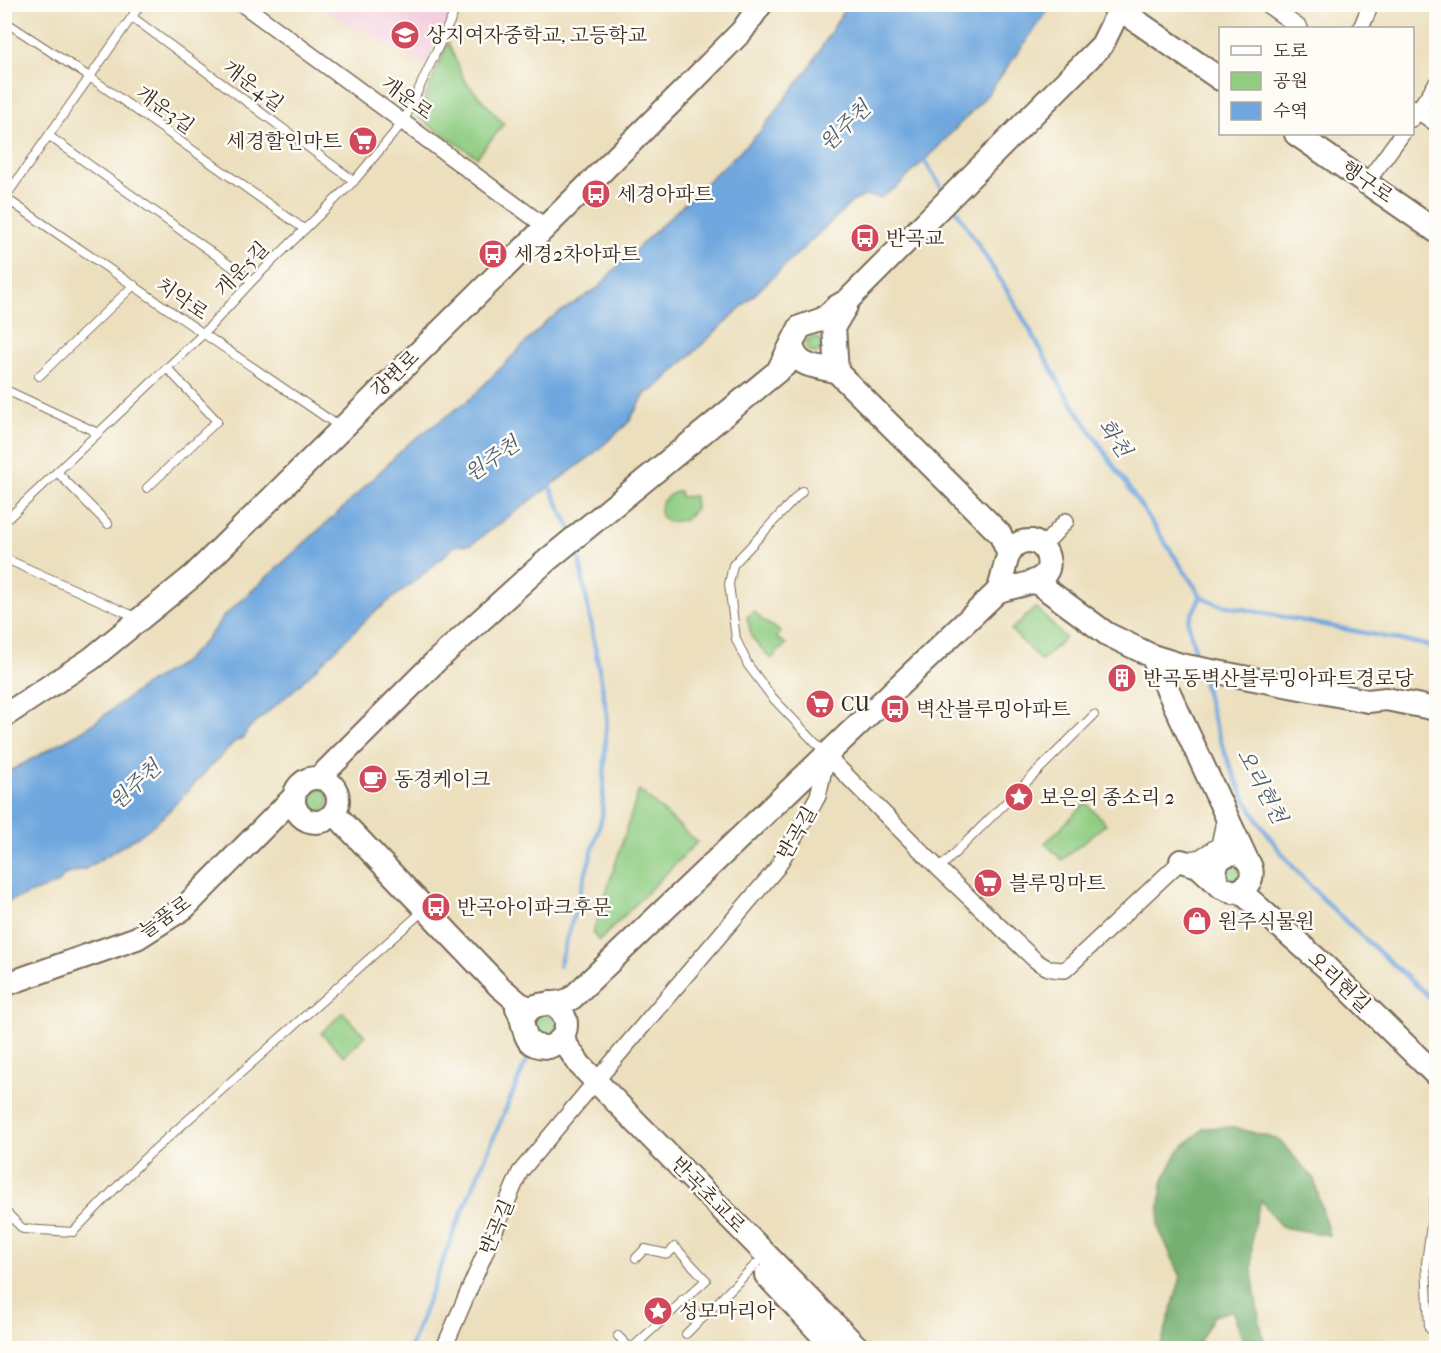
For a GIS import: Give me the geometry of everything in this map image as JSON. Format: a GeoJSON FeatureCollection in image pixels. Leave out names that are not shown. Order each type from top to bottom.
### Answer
{"type":"FeatureCollection","features":[{"type":"Feature","properties":{"kind":"street","name":"개운로"},"geometry":{"type":"LineString","coordinates":[[242,4],[546,227]]}},
{"type":"Feature","properties":{"kind":"street","name":"강변로"},"geometry":{"type":"LineString","coordinates":[[4,716],[91,659],[194,575],[742,31],[761,4]]}},
{"type":"Feature","properties":{"kind":"street"},"geometry":{"type":"LineString","coordinates":[[1266,4],[1299,27]]}},
{"type":"Feature","properties":{"kind":"street"},"geometry":{"type":"LineString","coordinates":[[1361,27],[1371,4]]}},
{"type":"Feature","properties":{"kind":"street"},"geometry":{"type":"LineString","coordinates":[[319,778],[436,661],[545,562],[789,356],[795,333],[807,324],[823,319],[848,300],[1102,45],[1118,6],[1219,78]]}},
{"type":"Feature","properties":{"kind":"street"},"geometry":{"type":"LineString","coordinates":[[1437,84],[1414,112],[1437,123]]}},
{"type":"Feature","properties":{"kind":"street","name":"행구로"},"geometry":{"type":"LineString","coordinates":[[1297,135],[1437,231]]}},
{"type":"Feature","properties":{"kind":"street"},"geometry":{"type":"LineString","coordinates":[[1367,182],[1401,135]]}},
{"type":"Feature","properties":{"kind":"street"},"geometry":{"type":"LineString","coordinates":[[827,370],[836,344],[834,326],[848,300]]}},
{"type":"Feature","properties":{"kind":"street"},"geometry":{"type":"LineString","coordinates":[[807,324],[822,324],[833,333],[836,344]]}},
{"type":"Feature","properties":{"kind":"street"},"geometry":{"type":"LineString","coordinates":[[789,356],[804,365],[827,370],[1008,548],[1013,577],[1036,578],[1107,634],[1156,652],[1183,650],[1266,674],[1367,688],[1386,699],[1437,709]]}},
{"type":"Feature","properties":{"kind":"street"},"geometry":{"type":"LineString","coordinates":[[1042,547],[1066,521]]}},
{"type":"Feature","properties":{"kind":"street"},"geometry":{"type":"LineString","coordinates":[[550,1019],[997,592],[1036,578],[1047,555],[1042,547],[1032,541],[1008,548]]}},
{"type":"Feature","properties":{"kind":"street"},"geometry":{"type":"LineString","coordinates":[[997,592],[1008,548]]}},
{"type":"Feature","properties":{"kind":"street"},"geometry":{"type":"LineString","coordinates":[[1156,652],[1226,817],[1268,900],[1327,968]]}},
{"type":"Feature","properties":{"kind":"street"},"geometry":{"type":"LineString","coordinates":[[364,734],[335,802],[328,819],[314,822],[297,807],[299,785],[304,780],[326,779],[335,802],[424,910]]}},
{"type":"Feature","properties":{"kind":"street"},"geometry":{"type":"LineString","coordinates":[[827,756],[939,869],[1046,968],[1065,970],[1181,861],[1220,851],[1234,853],[1249,864]]}},
{"type":"Feature","properties":{"kind":"street","name":"반곡길"},"geometry":{"type":"LineString","coordinates":[[444,1348],[520,1172],[777,868],[818,796],[827,756]]}},
{"type":"Feature","properties":{"kind":"street","name":"늘품로"},"geometry":{"type":"LineString","coordinates":[[4,985],[137,938],[184,908],[258,835],[297,807]]}},
{"type":"Feature","properties":{"kind":"street"},"geometry":{"type":"LineString","coordinates":[[1217,882],[1215,869],[1226,817]]}},
{"type":"Feature","properties":{"kind":"street"},"geometry":{"type":"LineString","coordinates":[[1181,861],[1198,866],[1227,891],[1240,891],[1250,882],[1249,864]]}},
{"type":"Feature","properties":{"kind":"street","name":"오리현길"},"geometry":{"type":"LineString","coordinates":[[1240,891],[1327,968],[1437,1075]]}},
{"type":"Feature","properties":{"kind":"street","name":"반곡초교로"},"geometry":{"type":"LineString","coordinates":[[424,910],[499,986],[520,1004],[550,1019],[593,1085],[834,1348]]}},
{"type":"Feature","properties":{"kind":"street","name":"반곡초교로"},"geometry":{"type":"LineString","coordinates":[[593,1085],[858,1348]]}},
{"type":"Feature","properties":{"kind":"lane"},"geometry":{"type":"LineString","coordinates":[[5,198],[141,4]]}},
{"type":"Feature","properties":{"kind":"lane","name":"개운5길"},"geometry":{"type":"LineString","coordinates":[[4,522],[167,368],[354,182],[404,121],[458,4]]}},
{"type":"Feature","properties":{"kind":"lane","name":"개운4길"},"geometry":{"type":"LineString","coordinates":[[132,17],[354,182]]}},
{"type":"Feature","properties":{"kind":"lane","name":"개운3길"},"geometry":{"type":"LineString","coordinates":[[4,21],[91,78],[304,230]]}},
{"type":"Feature","properties":{"kind":"lane"},"geometry":{"type":"LineString","coordinates":[[49,136],[252,281]]}},
{"type":"Feature","properties":{"kind":"lane","name":"치악로"},"geometry":{"type":"LineString","coordinates":[[5,198],[341,428]]}},
{"type":"Feature","properties":{"kind":"lane"},"geometry":{"type":"LineString","coordinates":[[39,376],[134,285]]}},
{"type":"Feature","properties":{"kind":"lane"},"geometry":{"type":"LineString","coordinates":[[147,488],[217,421],[167,368]]}},
{"type":"Feature","properties":{"kind":"lane"},"geometry":{"type":"LineString","coordinates":[[4,389],[98,433]]}},
{"type":"Feature","properties":{"kind":"lane"},"geometry":{"type":"LineString","coordinates":[[57,472],[108,524]]}},
{"type":"Feature","properties":{"kind":"lane"},"geometry":{"type":"LineString","coordinates":[[802,491],[733,565],[729,584],[735,639],[748,665],[772,697],[827,756]]}},
{"type":"Feature","properties":{"kind":"lane"},"geometry":{"type":"LineString","coordinates":[[4,558],[140,619]]}},
{"type":"Feature","properties":{"kind":"lane"},"geometry":{"type":"LineString","coordinates":[[939,869],[1094,715]]}},
{"type":"Feature","properties":{"kind":"lane"},"geometry":{"type":"LineString","coordinates":[[4,1210],[23,1229],[73,1232],[153,1151],[424,910]]}},
{"type":"Feature","properties":{"kind":"lane"},"geometry":{"type":"LineString","coordinates":[[1437,1187],[1426,1263],[1429,1328],[1437,1335]]}},
{"type":"Feature","properties":{"kind":"lane"},"geometry":{"type":"LineString","coordinates":[[618,1336],[631,1348],[706,1280],[675,1247],[668,1254],[645,1249],[636,1258]]}},
{"type":"Feature","properties":{"kind":"lane"},"geometry":{"type":"LineString","coordinates":[[686,1334],[756,1264]]}},
{"type":"Feature","properties":{"kind":"lane"},"geometry":{"type":"LineString","coordinates":[[682,1300],[702,1318]]}},
{"type":"Feature","properties":{"kind":"shaded area","name":"상지여자중학교, 고등학교"},"geometry":{"type":"Polygon","coordinates":[[[315,5],[455,5],[425,66],[315,5]]]}},
{"type":"Feature","properties":{"kind":"green space"},"geometry":{"type":"Polygon","coordinates":[[[448,42],[464,80],[504,124],[477,157],[417,117],[448,42]]]}},
{"type":"Feature","properties":{"kind":"green space"},"geometry":{"type":"Polygon","coordinates":[[[814,337],[820,339],[822,345],[820,351],[814,353],[808,351],[806,345],[808,339],[814,337]]]}},
{"type":"Feature","properties":{"kind":"green space"},"geometry":{"type":"Polygon","coordinates":[[[680,491],[681,497],[694,496],[695,509],[685,520],[668,522],[661,516],[660,507],[667,497],[680,491]]]}},
{"type":"Feature","properties":{"kind":"green space"},"geometry":{"type":"Polygon","coordinates":[[[1036,607],[1065,638],[1041,661],[1011,630],[1036,607]]]}},
{"type":"Feature","properties":{"kind":"green space"},"geometry":{"type":"Polygon","coordinates":[[[754,611],[763,621],[780,631],[777,639],[786,644],[771,659],[752,638],[747,617],[754,611]]]}},
{"type":"Feature","properties":{"kind":"green space"},"geometry":{"type":"Polygon","coordinates":[[[316,787],[325,791],[329,800],[325,809],[316,813],[307,809],[303,800],[307,791],[316,787]]]}},
{"type":"Feature","properties":{"kind":"green space"},"geometry":{"type":"Polygon","coordinates":[[[639,790],[697,842],[599,941],[593,933],[639,790]]]}},
{"type":"Feature","properties":{"kind":"green space"},"geometry":{"type":"Polygon","coordinates":[[[1086,803],[1106,824],[1062,860],[1045,843],[1086,803]]]}},
{"type":"Feature","properties":{"kind":"green space"},"geometry":{"type":"Polygon","coordinates":[[[1233,864],[1241,872],[1233,880],[1225,872],[1233,864]]]}},
{"type":"Feature","properties":{"kind":"green space"},"geometry":{"type":"Polygon","coordinates":[[[543,1009],[560,1025],[542,1041],[529,1021],[543,1009]]]}},
{"type":"Feature","properties":{"kind":"green space"},"geometry":{"type":"Polygon","coordinates":[[[343,1012],[365,1036],[344,1056],[321,1033],[343,1012]]]}},
{"type":"Feature","properties":{"kind":"green space"},"geometry":{"type":"Polygon","coordinates":[[[1233,1127],[1279,1140],[1314,1179],[1329,1235],[1281,1227],[1261,1200],[1252,1237],[1252,1274],[1265,1348],[1245,1348],[1233,1310],[1214,1316],[1196,1348],[1160,1348],[1181,1277],[1158,1227],[1162,1183],[1178,1151],[1204,1128],[1233,1127]]]}},
{"type":"Feature","properties":{"kind":"water","name":"원주천"},"geometry":{"type":"Polygon","coordinates":[[[847,5],[1052,5],[988,94],[938,147],[896,188],[880,198],[865,196],[852,202],[655,389],[646,393],[628,423],[591,456],[472,544],[455,546],[370,616],[295,689],[248,729],[243,738],[234,742],[164,816],[142,834],[85,869],[64,875],[59,883],[5,903],[5,774],[87,728],[142,687],[182,663],[206,640],[224,616],[343,508],[408,444],[470,399],[549,319],[598,288],[615,269],[759,133],[809,68],[847,5]]]}},
{"type":"Feature","properties":{"kind":"waterway","name":"화천"},"geometry":{"type":"LineString","coordinates":[[922,157],[945,193]]}},
{"type":"Feature","properties":{"kind":"waterway","name":"화천"},"geometry":{"type":"LineString","coordinates":[[953,205],[1013,300],[1065,393],[1201,596],[1217,604],[1436,647]]}},
{"type":"Feature","properties":{"kind":"waterway"},"geometry":{"type":"LineString","coordinates":[[548,483],[572,532]]}},
{"type":"Feature","properties":{"kind":"waterway"},"geometry":{"type":"LineString","coordinates":[[559,966],[602,817],[607,714],[577,546]]}},
{"type":"Feature","properties":{"kind":"waterway","name":"오리현천"},"geometry":{"type":"LineString","coordinates":[[1198,662],[1188,622],[1201,596]]}},
{"type":"Feature","properties":{"kind":"waterway","name":"오리현천"},"geometry":{"type":"LineString","coordinates":[[1202,676],[1212,715],[1234,775],[1263,828],[1281,853],[1323,899],[1436,1003]]}},
{"type":"Feature","properties":{"kind":"waterway"},"geometry":{"type":"LineString","coordinates":[[410,1348],[451,1239],[527,1059]]}},
{"type":"Feature","properties":{"kind":"place","name":"상지여자중학교, 고등학교"},"geometry":{"type":"Point","coordinates":[405,35]}},
{"type":"Feature","properties":{"kind":"place","name":"세경할인마트"},"geometry":{"type":"Point","coordinates":[363,141]}},
{"type":"Feature","properties":{"kind":"place","name":"세경아파트"},"geometry":{"type":"Point","coordinates":[596,194]}},
{"type":"Feature","properties":{"kind":"place","name":"반곡교"},"geometry":{"type":"Point","coordinates":[865,238]}},
{"type":"Feature","properties":{"kind":"place","name":"세경2차아파트"},"geometry":{"type":"Point","coordinates":[493,254]}},
{"type":"Feature","properties":{"kind":"place","name":"반곡동벽산블루밍아파트경로당"},"geometry":{"type":"Point","coordinates":[1122,678]}},
{"type":"Feature","properties":{"kind":"place","name":"CU"},"geometry":{"type":"Point","coordinates":[820,704]}},
{"type":"Feature","properties":{"kind":"place","name":"벽산블루밍아파트"},"geometry":{"type":"Point","coordinates":[895,709]}},
{"type":"Feature","properties":{"kind":"place","name":"동경케이크"},"geometry":{"type":"Point","coordinates":[373,779]}},
{"type":"Feature","properties":{"kind":"place","name":"보은의 종소리 2"},"geometry":{"type":"Point","coordinates":[1019,797]}},
{"type":"Feature","properties":{"kind":"place","name":"블루밍마트"},"geometry":{"type":"Point","coordinates":[988,883]}},
{"type":"Feature","properties":{"kind":"place","name":"반곡아이파크후문"},"geometry":{"type":"Point","coordinates":[436,907]}},
{"type":"Feature","properties":{"kind":"place","name":"원주식물원"},"geometry":{"type":"Point","coordinates":[1197,921]}},
{"type":"Feature","properties":{"kind":"place","name":"성모마리아"},"geometry":{"type":"Point","coordinates":[658,1311]}}]}
